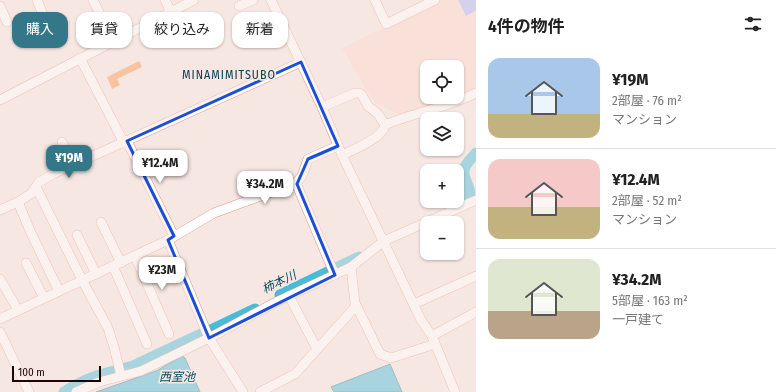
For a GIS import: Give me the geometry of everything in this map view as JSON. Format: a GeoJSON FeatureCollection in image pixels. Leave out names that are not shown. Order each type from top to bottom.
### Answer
{"type":"FeatureCollection","features":[{"type":"Feature","properties":{"kind":"street"},"geometry":{"type":"LineString","coordinates":[[37,0],[42,12]]}},
{"type":"Feature","properties":{"kind":"street"},"geometry":{"type":"LineString","coordinates":[[93,0],[99,12]]}},
{"type":"Feature","properties":{"kind":"street"},"geometry":{"type":"LineString","coordinates":[[165,0],[171,12],[194,0]]}},
{"type":"Feature","properties":{"kind":"street"},"geometry":{"type":"LineString","coordinates":[[239,6],[253,0]]}},
{"type":"Feature","properties":{"kind":"street"},"geometry":{"type":"LineString","coordinates":[[271,0],[322,107],[342,155],[421,320],[434,340],[455,392]]}},
{"type":"Feature","properties":{"kind":"street"},"geometry":{"type":"LineString","coordinates":[[375,0],[386,24],[435,0]]}},
{"type":"Feature","properties":{"kind":"street"},"geometry":{"type":"LineString","coordinates":[[0,6],[7,22]]}},
{"type":"Feature","properties":{"kind":"street"},"geometry":{"type":"LineString","coordinates":[[0,100],[99,48]]}},
{"type":"Feature","properties":{"kind":"street"},"geometry":{"type":"LineString","coordinates":[[80,58],[126,142],[171,238],[209,338],[243,392]]}},
{"type":"Feature","properties":{"kind":"street"},"geometry":{"type":"LineString","coordinates":[[4,208],[18,202],[32,193],[39,182],[53,174],[301,62]]}},
{"type":"Feature","properties":{"kind":"street"},"geometry":{"type":"LineString","coordinates":[[322,107],[355,93],[359,93],[362,95],[368,106],[378,114],[385,125]]}},
{"type":"Feature","properties":{"kind":"street"},"geometry":{"type":"LineString","coordinates":[[342,155],[372,140],[382,132],[385,125],[403,117],[428,109],[449,105],[476,93]]}},
{"type":"Feature","properties":{"kind":"street"},"geometry":{"type":"LineString","coordinates":[[62,142],[74,165]]}},
{"type":"Feature","properties":{"kind":"street"},"geometry":{"type":"LineString","coordinates":[[0,319],[135,256],[171,238],[214,213],[296,183],[302,176],[308,158],[338,146]]}},
{"type":"Feature","properties":{"kind":"street"},"geometry":{"type":"LineString","coordinates":[[296,183],[334,272]]}},
{"type":"Feature","properties":{"kind":"street"},"geometry":{"type":"LineString","coordinates":[[36,187],[82,280],[108,328],[121,376]]}},
{"type":"Feature","properties":{"kind":"street"},"geometry":{"type":"LineString","coordinates":[[76,392],[99,382],[141,371],[209,338],[334,272],[351,267],[384,241],[476,200]]}},
{"type":"Feature","properties":{"kind":"street"},"geometry":{"type":"LineString","coordinates":[[18,202],[59,291]]}},
{"type":"Feature","properties":{"kind":"street"},"geometry":{"type":"LineString","coordinates":[[101,222],[147,344]]}},
{"type":"Feature","properties":{"kind":"street"},"geometry":{"type":"LineString","coordinates":[[77,235],[96,274]]}},
{"type":"Feature","properties":{"kind":"street"},"geometry":{"type":"LineString","coordinates":[[135,256],[169,334]]}},
{"type":"Feature","properties":{"kind":"street"},"geometry":{"type":"LineString","coordinates":[[26,263],[44,298]]}},
{"type":"Feature","properties":{"kind":"street"},"geometry":{"type":"LineString","coordinates":[[351,267],[356,306],[380,354],[385,357],[391,358],[434,340],[476,312]]}},
{"type":"Feature","properties":{"kind":"street"},"geometry":{"type":"LineString","coordinates":[[414,304],[476,276]]}},
{"type":"Feature","properties":{"kind":"street"},"geometry":{"type":"LineString","coordinates":[[0,278],[18,310]]}},
{"type":"Feature","properties":{"kind":"street"},"geometry":{"type":"LineString","coordinates":[[290,296],[318,349]]}},
{"type":"Feature","properties":{"kind":"street"},"geometry":{"type":"LineString","coordinates":[[260,392],[295,374],[356,306]]}},
{"type":"Feature","properties":{"kind":"street"},"geometry":{"type":"LineString","coordinates":[[0,332],[29,392]]}},
{"type":"Feature","properties":{"kind":"highlighted area"},"geometry":{"type":"Polygon","coordinates":[[[301,62],[338,146],[308,159],[297,184],[335,275],[209,338],[168,240],[174,236],[127,141],[301,62]]]}},
{"type":"Feature","properties":{"kind":"shaded area"},"geometry":{"type":"Polygon","coordinates":[[[441,0],[457,0],[466,16],[475,13],[476,89],[464,95],[464,60],[420,60],[420,104],[434,104],[400,115],[376,103],[369,94],[342,48],[441,0]]]}},
{"type":"Feature","properties":{"kind":"shaded area"},"geometry":{"type":"Polygon","coordinates":[[[458,0],[476,0],[476,11],[466,16],[458,0]]]}},
{"type":"Feature","properties":{"kind":"water","name":"西室池"},"geometry":{"type":"Polygon","coordinates":[[[182,356],[185,358],[200,392],[96,392],[156,371],[182,356]]]}},
{"type":"Feature","properties":{"kind":"water"},"geometry":{"type":"Polygon","coordinates":[[[390,364],[402,392],[334,392],[331,387],[390,364]]]}},
{"type":"Feature","properties":{"kind":"building"},"geometry":{"type":"Polygon","coordinates":[[[139,61],[142,67],[117,79],[120,85],[112,89],[107,77],[139,61]]]}},
{"type":"Feature","properties":{"kind":"waterway","name":"柿本川"},"geometry":{"type":"LineString","coordinates":[[466,201],[470,194],[464,175],[464,169],[476,153]]}},
{"type":"Feature","properties":{"kind":"waterway","name":"柿本川"},"geometry":{"type":"LineString","coordinates":[[280,295],[359,257]]}},
{"type":"Feature","properties":{"kind":"waterway","name":"柿本川"},"geometry":{"type":"LineString","coordinates":[[211,330],[255,309]]}},
{"type":"Feature","properties":{"kind":"waterway","name":"柿本川"},"geometry":{"type":"LineString","coordinates":[[121,369],[133,366],[201,334]]}},
{"type":"Feature","properties":{"kind":"waterway","name":"柿本川"},"geometry":{"type":"LineString","coordinates":[[64,392],[88,379],[114,371]]}},
{"type":"Feature","properties":{"kind":"district","name":"MINAMIMITSUBO"},"geometry":{"type":"Point","coordinates":[229,75]}}]}
